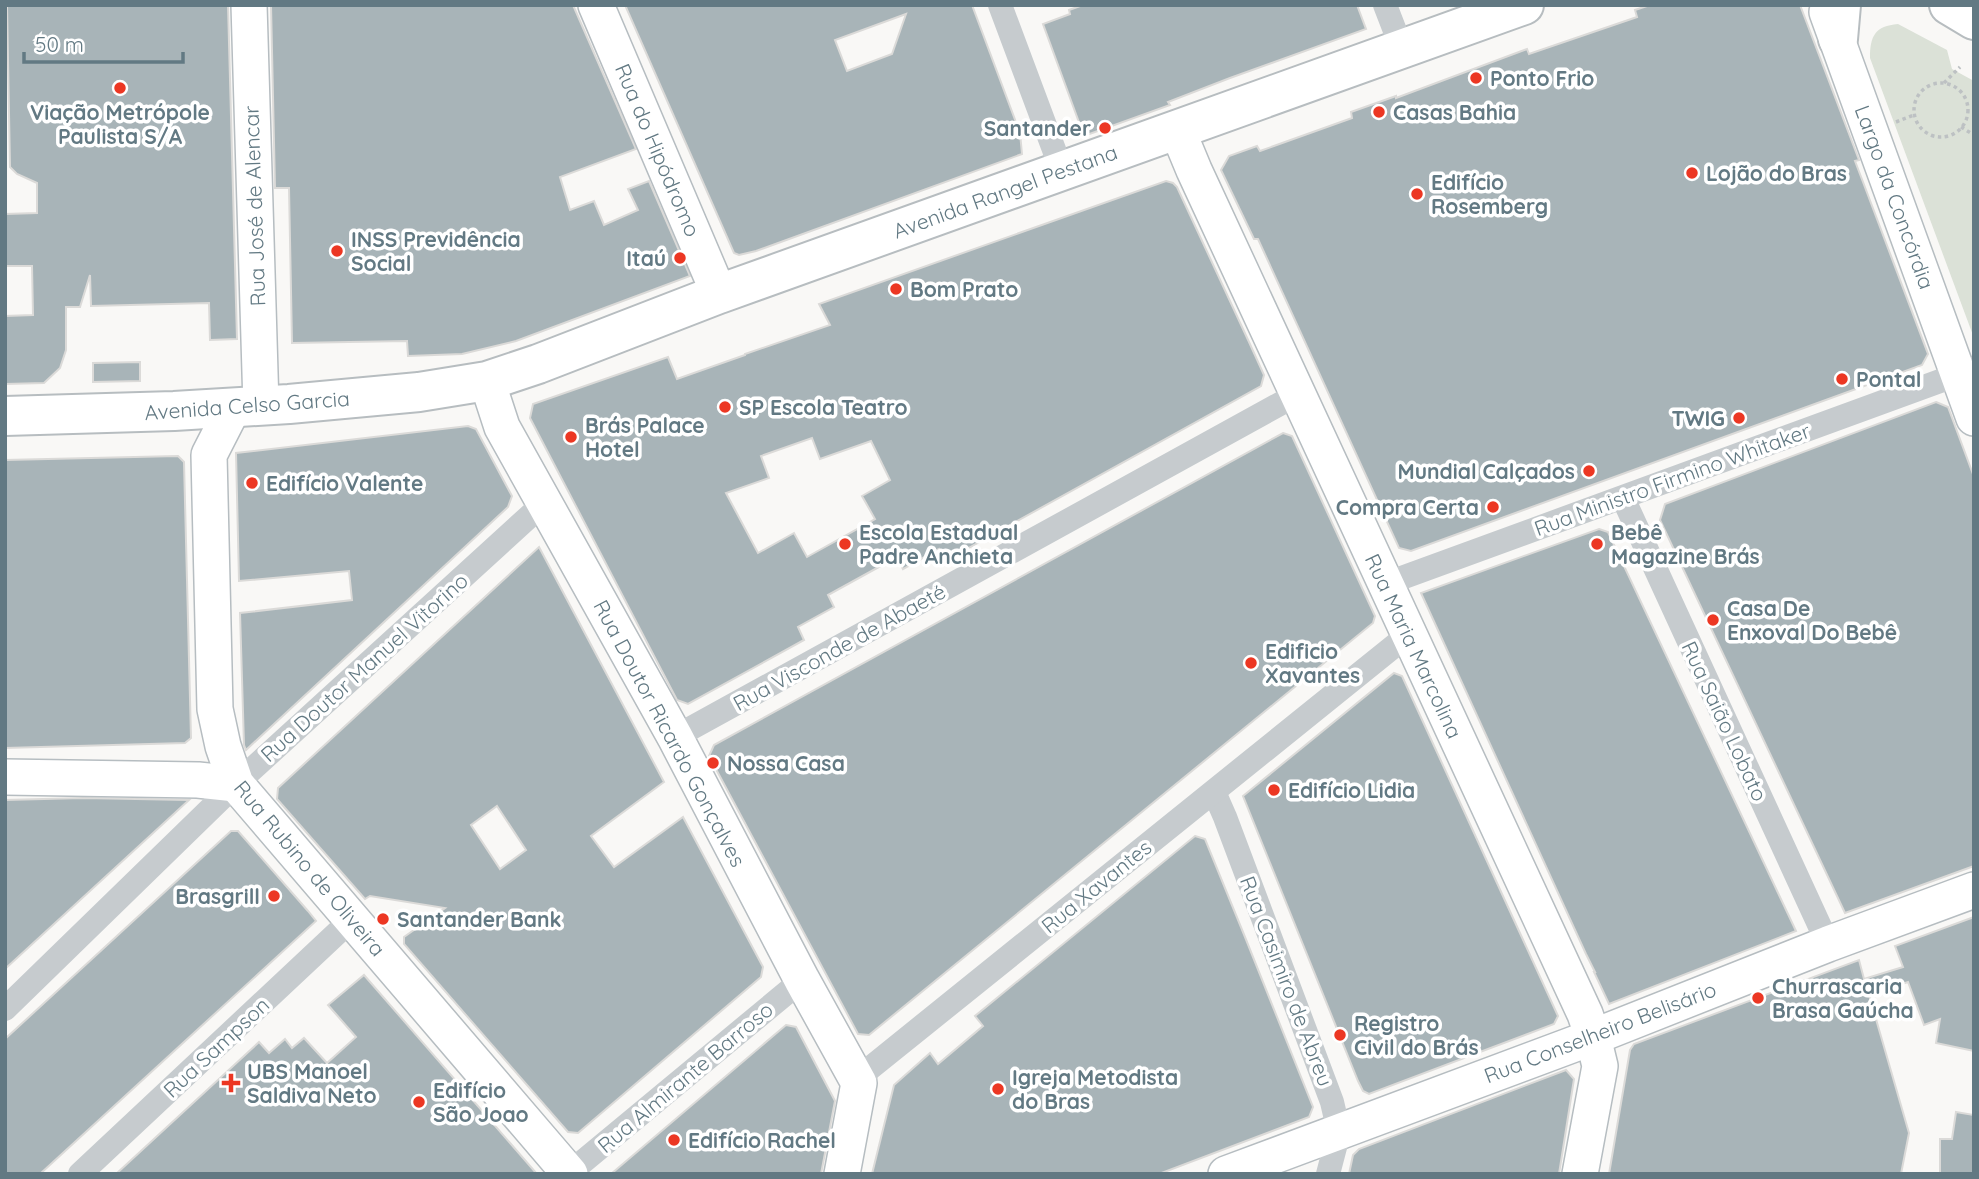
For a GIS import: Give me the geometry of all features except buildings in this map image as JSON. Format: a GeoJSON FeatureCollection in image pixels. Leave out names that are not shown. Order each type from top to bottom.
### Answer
{"type":"FeatureCollection","features":[{"type":"Feature","properties":{"kind":"main road","name":"Avenida Rangel Pestana"},"geometry":{"type":"LineString","coordinates":[[487,380],[538,364],[719,294],[1524,5]]}},
{"type":"Feature","properties":{"kind":"main road"},"geometry":{"type":"LineString","coordinates":[[1949,5],[1974,20]]}},
{"type":"Feature","properties":{"kind":"main road","name":"Avenida Celso Garcia"},"geometry":{"type":"LineString","coordinates":[[5,416],[247,407],[419,391],[487,380]]}},
{"type":"Feature","properties":{"kind":"street","name":"Rua José de Alencar"},"geometry":{"type":"LineString","coordinates":[[247,407],[249,5]]}},
{"type":"Feature","properties":{"kind":"street","name":"Rua do Hipódromo"},"geometry":{"type":"LineString","coordinates":[[596,5],[719,294]]}},
{"type":"Feature","properties":{"kind":"street"},"geometry":{"type":"LineString","coordinates":[[1000,5],[1062,171]]}},
{"type":"Feature","properties":{"kind":"street"},"geometry":{"type":"LineString","coordinates":[[1385,5],[1402,49]]}},
{"type":"Feature","properties":{"kind":"street","name":"Largo da Concórdia"},"geometry":{"type":"LineString","coordinates":[[1834,17],[1966,372],[1974,418]]}},
{"type":"Feature","properties":{"kind":"street","name":"Rua Maria Marcolina"},"geometry":{"type":"LineString","coordinates":[[1177,129],[1571,982],[1593,1037],[1600,1066],[1580,1174]]}},
{"type":"Feature","properties":{"kind":"street","name":"Rua Ministro Firmino Whitaker"},"geometry":{"type":"LineString","coordinates":[[1385,584],[1966,372]]}},
{"type":"Feature","properties":{"kind":"street","name":"Rua Doutor Ricardo Gonçalves"},"geometry":{"type":"LineString","coordinates":[[487,380],[502,427],[675,737],[859,1083]]}},
{"type":"Feature","properties":{"kind":"street","name":"Rua Visconde de Abaeté"},"geometry":{"type":"LineString","coordinates":[[675,737],[1298,394]]}},
{"type":"Feature","properties":{"kind":"street","name":"Rua Rubino de Oliveira"},"geometry":{"type":"LineString","coordinates":[[247,407],[209,454],[215,709],[223,746],[236,784],[569,1173]]}},
{"type":"Feature","properties":{"kind":"street"},"geometry":{"type":"LineString","coordinates":[[181,411],[209,454]]}},
{"type":"Feature","properties":{"kind":"street","name":"Rua Saião Lobato"},"geometry":{"type":"LineString","coordinates":[[1623,498],[1828,944]]}},
{"type":"Feature","properties":{"kind":"street","name":"Rua Doutor Manuel Vitorino"},"geometry":{"type":"LineString","coordinates":[[5,1009],[236,784],[544,503]]}},
{"type":"Feature","properties":{"kind":"street","name":"Rua Xavantes"},"geometry":{"type":"LineString","coordinates":[[859,1083],[869,1069],[1409,634]]}},
{"type":"Feature","properties":{"kind":"street"},"geometry":{"type":"LineString","coordinates":[[5,776],[198,780],[236,784]]}},
{"type":"Feature","properties":{"kind":"street","name":"Rua Casimiro de Abreu"},"geometry":{"type":"LineString","coordinates":[[1213,792],[1225,817],[1332,1102],[1339,1132],[1328,1174]]}},
{"type":"Feature","properties":{"kind":"street","name":"Rua Conselheiro Belisário"},"geometry":{"type":"LineString","coordinates":[[1226,1174],[1593,1037],[1828,944],[1974,890]]}},
{"type":"Feature","properties":{"kind":"street","name":"Rua Sampson"},"geometry":{"type":"LineString","coordinates":[[80,1174],[352,919]]}},
{"type":"Feature","properties":{"kind":"street","name":"Rua Almirante Barroso"},"geometry":{"type":"LineString","coordinates":[[569,1173],[802,980]]}},
{"type":"Feature","properties":{"kind":"street"},"geometry":{"type":"LineString","coordinates":[[842,1174],[859,1083]]}},
{"type":"Feature","properties":{"kind":"path"},"geometry":{"type":"LineString","coordinates":[[1944,83],[1959,90],[1967,104],[1966,121],[1955,133],[1938,137],[1923,130],[1917,123],[1914,115],[1916,99],[1928,86],[1944,83],[1960,67]]}},
{"type":"Feature","properties":{"kind":"path"},"geometry":{"type":"LineString","coordinates":[[1888,125],[1914,115]]}},
{"type":"Feature","properties":{"kind":"path"},"geometry":{"type":"LineString","coordinates":[[1961,127],[1974,135]]}},
{"type":"Feature","properties":{"kind":"shaded area"},"geometry":{"type":"Polygon","coordinates":[[[1898,24],[1947,50],[1952,69],[1974,81],[1974,338],[1870,58],[1875,34],[1884,27],[1898,24]]]}},
{"type":"Feature","properties":{"kind":"place","name":"Ponto Frio"},"geometry":{"type":"Point","coordinates":[1476,78]}},
{"type":"Feature","properties":{"kind":"place","name":"Viação Metrópole Paulista S/A"},"geometry":{"type":"Point","coordinates":[120,88]}},
{"type":"Feature","properties":{"kind":"place","name":"Casas Bahia"},"geometry":{"type":"Point","coordinates":[1379,112]}},
{"type":"Feature","properties":{"kind":"place","name":"Santander"},"geometry":{"type":"Point","coordinates":[1105,128]}},
{"type":"Feature","properties":{"kind":"place","name":"Lojão do Bras"},"geometry":{"type":"Point","coordinates":[1692,173]}},
{"type":"Feature","properties":{"kind":"place","name":"Edifício Rosemberg"},"geometry":{"type":"Point","coordinates":[1417,194]}},
{"type":"Feature","properties":{"kind":"place","name":"INSS Previdência Social"},"geometry":{"type":"Point","coordinates":[337,251]}},
{"type":"Feature","properties":{"kind":"place","name":"Itaú"},"geometry":{"type":"Point","coordinates":[680,258]}},
{"type":"Feature","properties":{"kind":"place","name":"Bom Prato"},"geometry":{"type":"Point","coordinates":[896,289]}},
{"type":"Feature","properties":{"kind":"place","name":"Pontal"},"geometry":{"type":"Point","coordinates":[1842,379]}},
{"type":"Feature","properties":{"kind":"place","name":"SP Escola Teatro"},"geometry":{"type":"Point","coordinates":[725,407]}},
{"type":"Feature","properties":{"kind":"place","name":"TWIG"},"geometry":{"type":"Point","coordinates":[1739,418]}},
{"type":"Feature","properties":{"kind":"place","name":"Brás Palace Hotel"},"geometry":{"type":"Point","coordinates":[571,437]}},
{"type":"Feature","properties":{"kind":"place","name":"Mundial Calçados"},"geometry":{"type":"Point","coordinates":[1589,471]}},
{"type":"Feature","properties":{"kind":"place","name":"Edifício Valente"},"geometry":{"type":"Point","coordinates":[252,483]}},
{"type":"Feature","properties":{"kind":"place","name":"Compra Certa"},"geometry":{"type":"Point","coordinates":[1493,507]}},
{"type":"Feature","properties":{"kind":"place","name":"Escola Estadual Padre Anchieta"},"geometry":{"type":"Point","coordinates":[845,544]}},
{"type":"Feature","properties":{"kind":"place","name":"Bebê Magazine Brás"},"geometry":{"type":"Point","coordinates":[1597,544]}},
{"type":"Feature","properties":{"kind":"place","name":"Casa De Enxoval Do Bebê"},"geometry":{"type":"Point","coordinates":[1713,620]}},
{"type":"Feature","properties":{"kind":"place","name":"Edificio Xavantes"},"geometry":{"type":"Point","coordinates":[1251,663]}},
{"type":"Feature","properties":{"kind":"place","name":"Nossa Casa"},"geometry":{"type":"Point","coordinates":[713,763]}},
{"type":"Feature","properties":{"kind":"place","name":"Edifício Lidia"},"geometry":{"type":"Point","coordinates":[1274,790]}},
{"type":"Feature","properties":{"kind":"place","name":"Brasgrill"},"geometry":{"type":"Point","coordinates":[274,896]}},
{"type":"Feature","properties":{"kind":"place","name":"Santander Bank"},"geometry":{"type":"Point","coordinates":[383,919]}},
{"type":"Feature","properties":{"kind":"place","name":"Churrascaria Brasa Gaúcha"},"geometry":{"type":"Point","coordinates":[1758,998]}},
{"type":"Feature","properties":{"kind":"place","name":"Registro Civil do Brás"},"geometry":{"type":"Point","coordinates":[1340,1035]}},
{"type":"Feature","properties":{"kind":"place","name":"UBS Manoel Saldiva Neto"},"geometry":{"type":"Point","coordinates":[231,1083]}},
{"type":"Feature","properties":{"kind":"place","name":"Igreja Metodista do Bras"},"geometry":{"type":"Point","coordinates":[998,1089]}},
{"type":"Feature","properties":{"kind":"place","name":"Edifício São Joao"},"geometry":{"type":"Point","coordinates":[419,1102]}},
{"type":"Feature","properties":{"kind":"place","name":"Edifício Rachel"},"geometry":{"type":"Point","coordinates":[674,1140]}}]}
